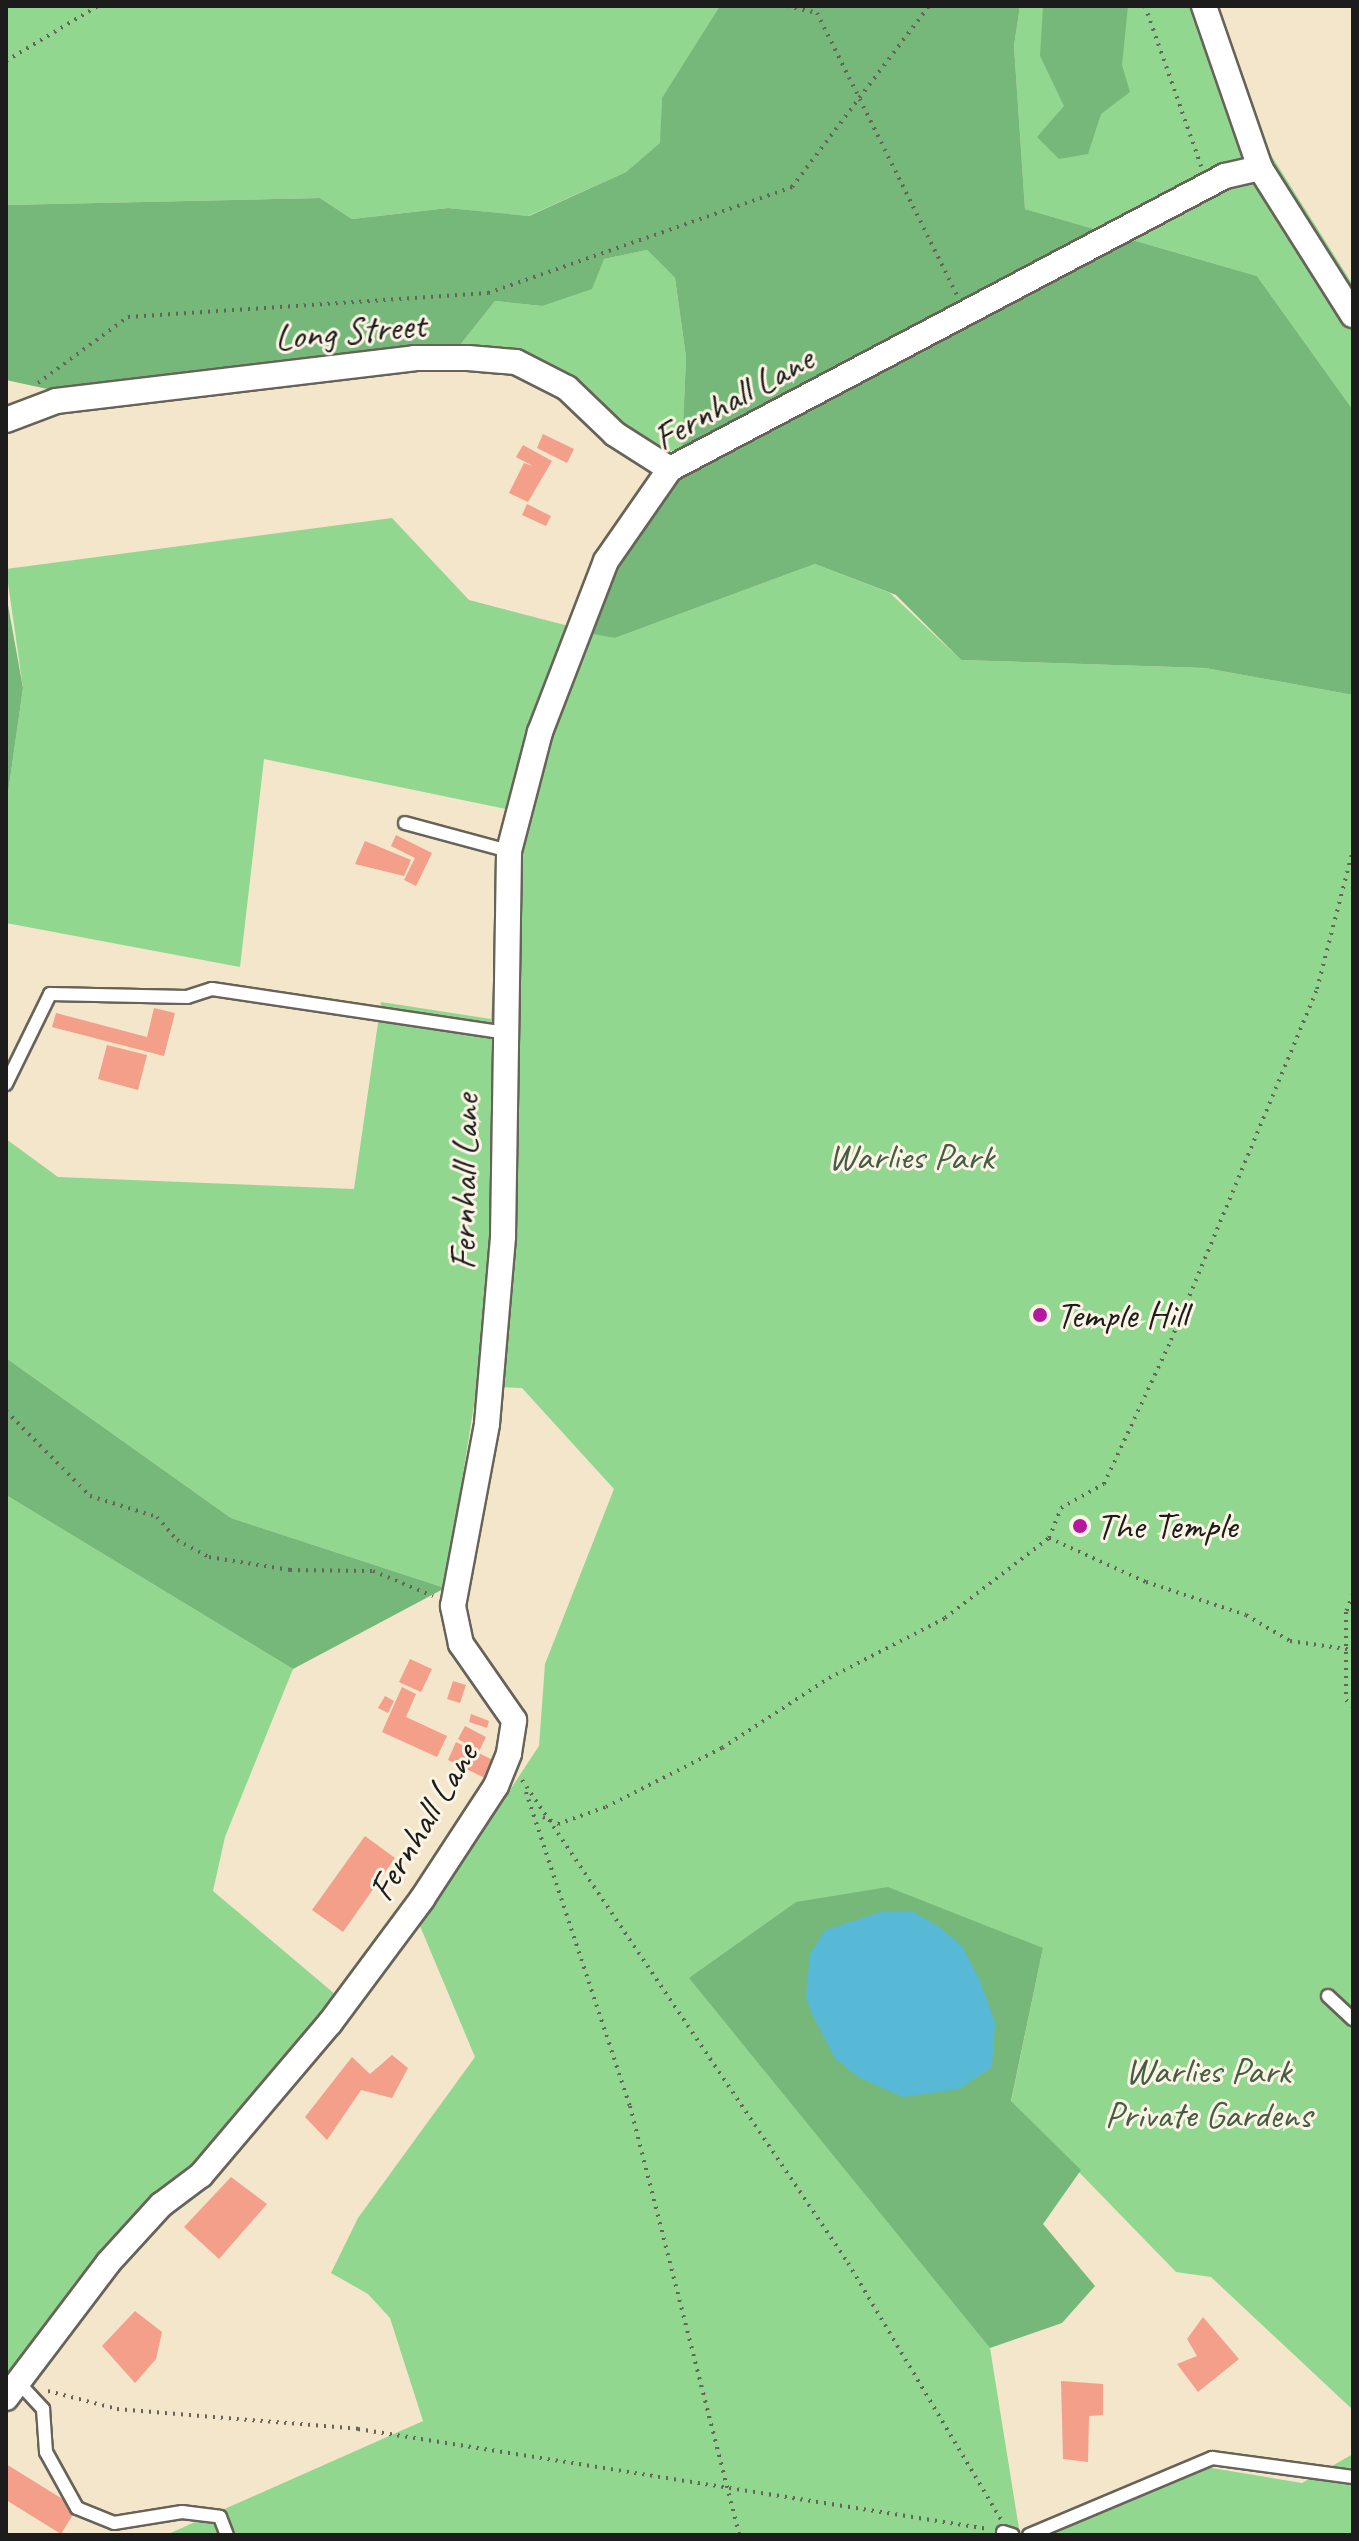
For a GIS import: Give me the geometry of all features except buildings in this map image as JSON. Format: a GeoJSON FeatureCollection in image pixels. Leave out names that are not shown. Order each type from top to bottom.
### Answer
{"type":"FeatureCollection","features":[{"type":"Feature","properties":{"kind":"street"},"geometry":{"type":"LineString","coordinates":[[1204,6],[1260,168],[1353,315]]}},
{"type":"Feature","properties":{"kind":"street","name":"Fernhall Lane"},"geometry":{"type":"LineString","coordinates":[[12,2390],[108,2263],[161,2205],[201,2175],[330,2023],[422,1899],[507,1759],[514,1720],[461,1644],[453,1606],[487,1424],[502,1252],[501,1032],[509,851],[531,759],[606,561],[670,469],[1208,185],[1260,168]]}},
{"type":"Feature","properties":{"kind":"street","name":"Long Street"},"geometry":{"type":"LineString","coordinates":[[6,420],[56,401],[414,358],[468,358],[516,362],[567,388],[615,434],[670,469]]}},
{"type":"Feature","properties":{"kind":"lane"},"geometry":{"type":"LineString","coordinates":[[405,823],[509,851]]}},
{"type":"Feature","properties":{"kind":"lane"},"geometry":{"type":"LineString","coordinates":[[6,1084],[50,994],[187,997],[212,989],[501,1032]]}},
{"type":"Feature","properties":{"kind":"lane"},"geometry":{"type":"LineString","coordinates":[[1328,1996],[1353,2019]]}},
{"type":"Feature","properties":{"kind":"lane"},"geometry":{"type":"LineString","coordinates":[[12,2390],[43,2409],[46,2452],[77,2508],[114,2523],[182,2512],[220,2517],[227,2535]]}},
{"type":"Feature","properties":{"kind":"lane"},"geometry":{"type":"LineString","coordinates":[[1029,2535],[1212,2458],[1353,2477]]}},
{"type":"Feature","properties":{"kind":"path"},"geometry":{"type":"LineString","coordinates":[[6,61],[98,6]]}},
{"type":"Feature","properties":{"kind":"path"},"geometry":{"type":"LineString","coordinates":[[787,6],[817,13],[861,96],[965,311]]}},
{"type":"Feature","properties":{"kind":"path"},"geometry":{"type":"LineString","coordinates":[[30,388],[128,317],[488,293],[792,187],[929,6]]}},
{"type":"Feature","properties":{"kind":"path"},"geometry":{"type":"LineString","coordinates":[[1145,6],[1208,185]]}},
{"type":"Feature","properties":{"kind":"path"},"geometry":{"type":"LineString","coordinates":[[540,1816],[558,1824],[606,1807],[722,1748],[829,1678],[945,1618],[1049,1538],[1061,1508],[1104,1484],[1171,1340],[1317,989],[1353,850]]}},
{"type":"Feature","properties":{"kind":"path"},"geometry":{"type":"LineString","coordinates":[[6,1411],[90,1496],[157,1517],[177,1540],[209,1557],[290,1570],[373,1571],[453,1606]]}},
{"type":"Feature","properties":{"kind":"path"},"geometry":{"type":"LineString","coordinates":[[1049,1538],[1146,1582],[1246,1615],[1290,1641],[1351,1650]]}},
{"type":"Feature","properties":{"kind":"path"},"geometry":{"type":"LineString","coordinates":[[1353,1594],[1346,1700],[1353,1707]]}},
{"type":"Feature","properties":{"kind":"path"},"geometry":{"type":"LineString","coordinates":[[507,1759],[540,1816],[831,2237],[984,2483],[1008,2533]]}},
{"type":"Feature","properties":{"kind":"path"},"geometry":{"type":"LineString","coordinates":[[525,1786],[630,2106],[739,2535]]}},
{"type":"Feature","properties":{"kind":"path"},"geometry":{"type":"LineString","coordinates":[[12,2390],[117,2409],[358,2429],[726,2484],[1008,2533]]}},
{"type":"Feature","properties":{"kind":"green space"},"geometry":{"type":"Polygon","coordinates":[[[6,6],[735,6],[662,98],[661,143],[626,172],[528,216],[448,208],[352,219],[320,198],[6,205],[6,6]]]}},
{"type":"Feature","properties":{"kind":"green space"},"geometry":{"type":"Polygon","coordinates":[[[720,6],[1020,6],[1014,46],[1025,209],[1257,276],[1353,410],[1353,695],[1205,668],[961,660],[896,595],[815,564],[615,638],[588,633],[613,563],[673,476],[682,449],[686,357],[675,278],[647,250],[604,259],[592,289],[542,306],[495,301],[456,350],[418,344],[52,390],[6,380],[6,205],[320,198],[352,219],[448,208],[529,216],[626,172],[660,143],[662,98],[720,6]]]}},
{"type":"Feature","properties":{"kind":"green space"},"geometry":{"type":"Polygon","coordinates":[[[1020,6],[1219,6],[1271,155],[1353,285],[1353,410],[1257,276],[1025,209],[1014,46],[1020,6]]]}},
{"type":"Feature","properties":{"kind":"green space"},"geometry":{"type":"Polygon","coordinates":[[[1043,6],[1128,6],[1122,65],[1130,92],[1101,114],[1088,154],[1059,159],[1037,137],[1064,106],[1040,56],[1043,6]]]}},
{"type":"Feature","properties":{"kind":"green space"},"geometry":{"type":"Polygon","coordinates":[[[647,250],[675,278],[686,357],[682,449],[653,454],[572,380],[456,350],[495,301],[542,306],[604,259],[647,250]]]}},
{"type":"Feature","properties":{"kind":"green space","name":"Warlies Park"},"geometry":{"type":"Polygon","coordinates":[[[392,518],[469,600],[615,638],[815,564],[890,593],[961,660],[1205,668],[1353,695],[1353,2410],[1211,2277],[1176,2272],[1011,2102],[1043,1948],[922,2257],[990,2348],[1020,2535],[166,2535],[423,2421],[390,2318],[368,2294],[331,2273],[358,2218],[475,2057],[420,1926],[539,1746],[545,1664],[614,1489],[522,1388],[477,1386],[445,1588],[231,1518],[6,1358],[6,1139],[58,1177],[354,1189],[381,1002],[491,1019],[506,809],[264,759],[240,967],[6,923],[6,807],[23,688],[6,569],[392,518]]]}},
{"type":"Feature","properties":{"kind":"green space"},"geometry":{"type":"Polygon","coordinates":[[[6,594],[23,688],[6,807],[6,594]]]}},
{"type":"Feature","properties":{"kind":"green space"},"geometry":{"type":"Polygon","coordinates":[[[6,1358],[231,1518],[445,1588],[293,1669],[6,1495],[6,1358]]]}},
{"type":"Feature","properties":{"kind":"green space"},"geometry":{"type":"Polygon","coordinates":[[[6,1495],[293,1669],[225,1837],[213,1891],[336,1995],[6,2412],[6,1495]]]}},
{"type":"Feature","properties":{"kind":"green space"},"geometry":{"type":"Polygon","coordinates":[[[888,1887],[1043,1948],[1011,2101],[1081,2170],[1043,2224],[1095,2286],[1062,2323],[990,2348],[689,1978],[796,1902],[888,1887]]]}},
{"type":"Feature","properties":{"kind":"green space"},"geometry":{"type":"Polygon","coordinates":[[[1353,2454],[1353,2535],[1053,2535],[1194,2465],[1302,2483],[1353,2454]]]}},
{"type":"Feature","properties":{"kind":"water"},"geometry":{"type":"Polygon","coordinates":[[[881,1912],[913,1912],[938,1926],[962,1946],[980,1981],[995,2022],[992,2067],[959,2089],[903,2097],[858,2077],[835,2058],[812,2014],[806,1997],[810,1954],[825,1930],[881,1912]]]}},
{"type":"Feature","properties":{"kind":"place","name":"Temple Hill"},"geometry":{"type":"Point","coordinates":[1040,1315]}},
{"type":"Feature","properties":{"kind":"place","name":"The Temple"},"geometry":{"type":"Point","coordinates":[1080,1526]}},
{"type":"Feature","properties":{"kind":"park label","name":"Warlies Park Private Gardens"},"geometry":{"type":"Point","coordinates":[1208,2093]}}]}
